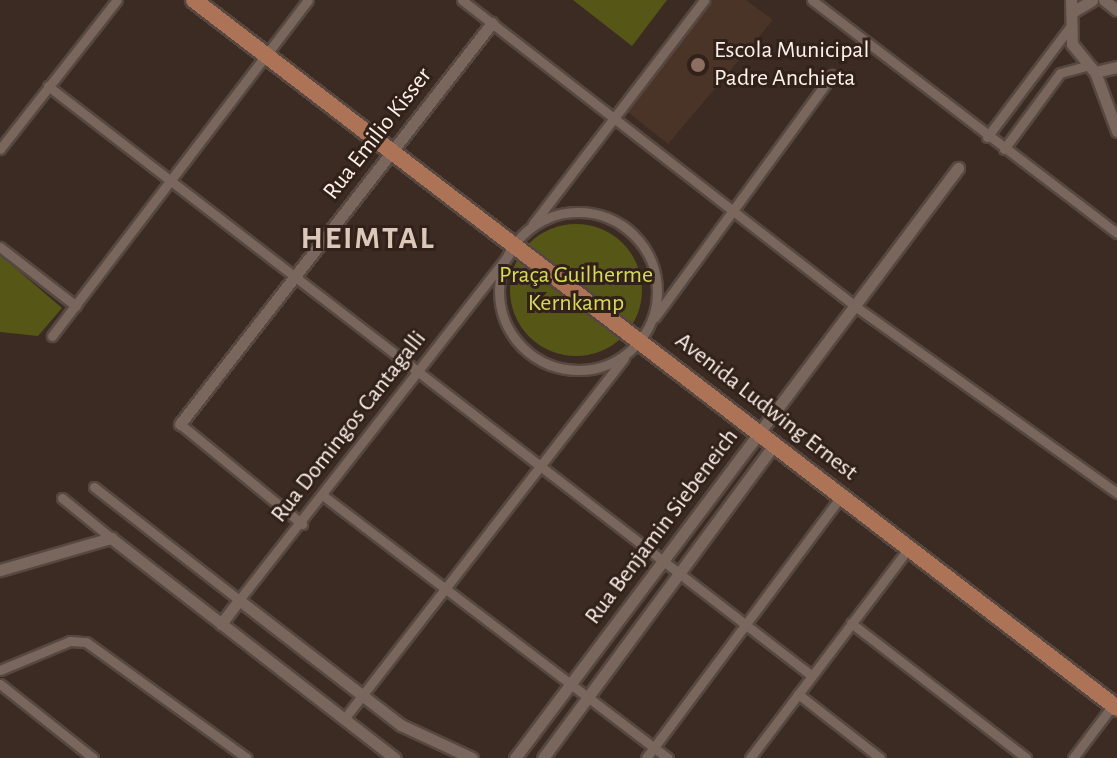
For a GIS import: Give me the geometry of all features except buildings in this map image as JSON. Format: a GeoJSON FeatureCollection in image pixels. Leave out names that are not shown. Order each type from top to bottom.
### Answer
{"type":"FeatureCollection","features":[{"type":"Feature","properties":{"kind":"highway","name":"Avenida Ludwing Ernest"},"geometry":{"type":"LineString","coordinates":[[194,0],[393,149],[513,250],[645,333],[767,440],[1115,706]]}},
{"type":"Feature","properties":{"kind":"street"},"geometry":{"type":"LineString","coordinates":[[0,149],[117,0]]}},
{"type":"Feature","properties":{"kind":"street"},"geometry":{"type":"LineString","coordinates":[[52,336],[308,0]]}},
{"type":"Feature","properties":{"kind":"street"},"geometry":{"type":"LineString","coordinates":[[462,0],[859,309],[1117,493]]}},
{"type":"Feature","properties":{"kind":"street"},"geometry":{"type":"LineString","coordinates":[[531,227],[613,115],[704,0]]}},
{"type":"Feature","properties":{"kind":"street"},"geometry":{"type":"LineString","coordinates":[[812,0],[987,137],[1117,233]]}},
{"type":"Feature","properties":{"kind":"street"},"geometry":{"type":"LineString","coordinates":[[987,137],[1069,28],[1072,6],[1092,0]]}},
{"type":"Feature","properties":{"kind":"street"},"geometry":{"type":"LineString","coordinates":[[1104,0],[1117,10]]}},
{"type":"Feature","properties":{"kind":"street","name":"Rua Emilio Kisser"},"geometry":{"type":"LineString","coordinates":[[180,424],[492,23]]}},
{"type":"Feature","properties":{"kind":"street"},"geometry":{"type":"LineString","coordinates":[[1069,28],[1117,131]]}},
{"type":"Feature","properties":{"kind":"street"},"geometry":{"type":"LineString","coordinates":[[1004,149],[1060,73],[1117,67]]}},
{"type":"Feature","properties":{"kind":"street"},"geometry":{"type":"LineString","coordinates":[[344,719],[542,469],[832,75]]}},
{"type":"Feature","properties":{"kind":"street"},"geometry":{"type":"LineString","coordinates":[[48,86],[171,179],[417,377],[811,675]]}},
{"type":"Feature","properties":{"kind":"street","name":"Rua Benjamin Siebeneich"},"geometry":{"type":"LineString","coordinates":[[543,758],[958,168]]}},
{"type":"Feature","properties":{"kind":"street"},"geometry":{"type":"LineString","coordinates":[[531,227],[582,211],[631,232],[655,271],[645,333]]}},
{"type":"Feature","properties":{"kind":"street","name":"Rua Domingos Cantagalli"},"geometry":{"type":"LineString","coordinates":[[221,624],[325,497],[531,227]]}},
{"type":"Feature","properties":{"kind":"street"},"geometry":{"type":"LineString","coordinates":[[0,247],[76,306]]}},
{"type":"Feature","properties":{"kind":"street"},"geometry":{"type":"LineString","coordinates":[[513,250],[499,302],[523,348],[568,370],[601,367],[628,353]]}},
{"type":"Feature","properties":{"kind":"street"},"geometry":{"type":"LineString","coordinates":[[180,424],[302,524]]}},
{"type":"Feature","properties":{"kind":"street","name":"Rua Benjamin Siebeneich"},"geometry":{"type":"LineString","coordinates":[[515,758],[663,563],[767,440]]}},
{"type":"Feature","properties":{"kind":"street"},"geometry":{"type":"LineString","coordinates":[[94,487],[401,725],[471,758]]}},
{"type":"Feature","properties":{"kind":"street"},"geometry":{"type":"LineString","coordinates":[[646,758],[841,496]]}},
{"type":"Feature","properties":{"kind":"street"},"geometry":{"type":"LineString","coordinates":[[325,497],[446,587],[584,701],[668,758]]}},
{"type":"Feature","properties":{"kind":"street"},"geometry":{"type":"LineString","coordinates":[[62,498],[395,758]]}},
{"type":"Feature","properties":{"kind":"street"},"geometry":{"type":"LineString","coordinates":[[0,570],[111,538]]}},
{"type":"Feature","properties":{"kind":"street"},"geometry":{"type":"LineString","coordinates":[[750,758],[909,548]]}},
{"type":"Feature","properties":{"kind":"street"},"geometry":{"type":"LineString","coordinates":[[851,623],[1026,758]]}},
{"type":"Feature","properties":{"kind":"street"},"geometry":{"type":"LineString","coordinates":[[0,670],[70,641],[86,642],[247,758]]}},
{"type":"Feature","properties":{"kind":"street"},"geometry":{"type":"LineString","coordinates":[[0,684],[93,758]]}},
{"type":"Feature","properties":{"kind":"street"},"geometry":{"type":"LineString","coordinates":[[798,694],[880,758]]}},
{"type":"Feature","properties":{"kind":"street"},"geometry":{"type":"LineString","coordinates":[[1073,758],[1115,706]]}},
{"type":"Feature","properties":{"kind":"shaded area","name":"Escola Municipal Padre Anchieta"},"geometry":{"type":"Polygon","coordinates":[[[712,0],[746,0],[773,20],[668,144],[624,109],[712,0]]]}},
{"type":"Feature","properties":{"kind":"green space"},"geometry":{"type":"Polygon","coordinates":[[[573,0],[667,0],[632,46],[573,0]]]}},
{"type":"Feature","properties":{"kind":"green space","name":"Praça Guilherme Kernkamp"},"geometry":{"type":"Polygon","coordinates":[[[576,224],[613,235],[631,253],[642,290],[631,327],[613,345],[576,356],[539,345],[521,327],[510,290],[521,253],[539,235],[576,224]]]}},
{"type":"Feature","properties":{"kind":"green space"},"geometry":{"type":"Polygon","coordinates":[[[0,255],[62,308],[38,336],[0,332],[0,255]]]}},
{"type":"Feature","properties":{"kind":"place","name":"Escola Municipal Padre Anchieta"},"geometry":{"type":"Point","coordinates":[698,65]}},
{"type":"Feature","properties":{"kind":"district","name":"HEIMTAL"},"geometry":{"type":"Point","coordinates":[368,238]}}]}
